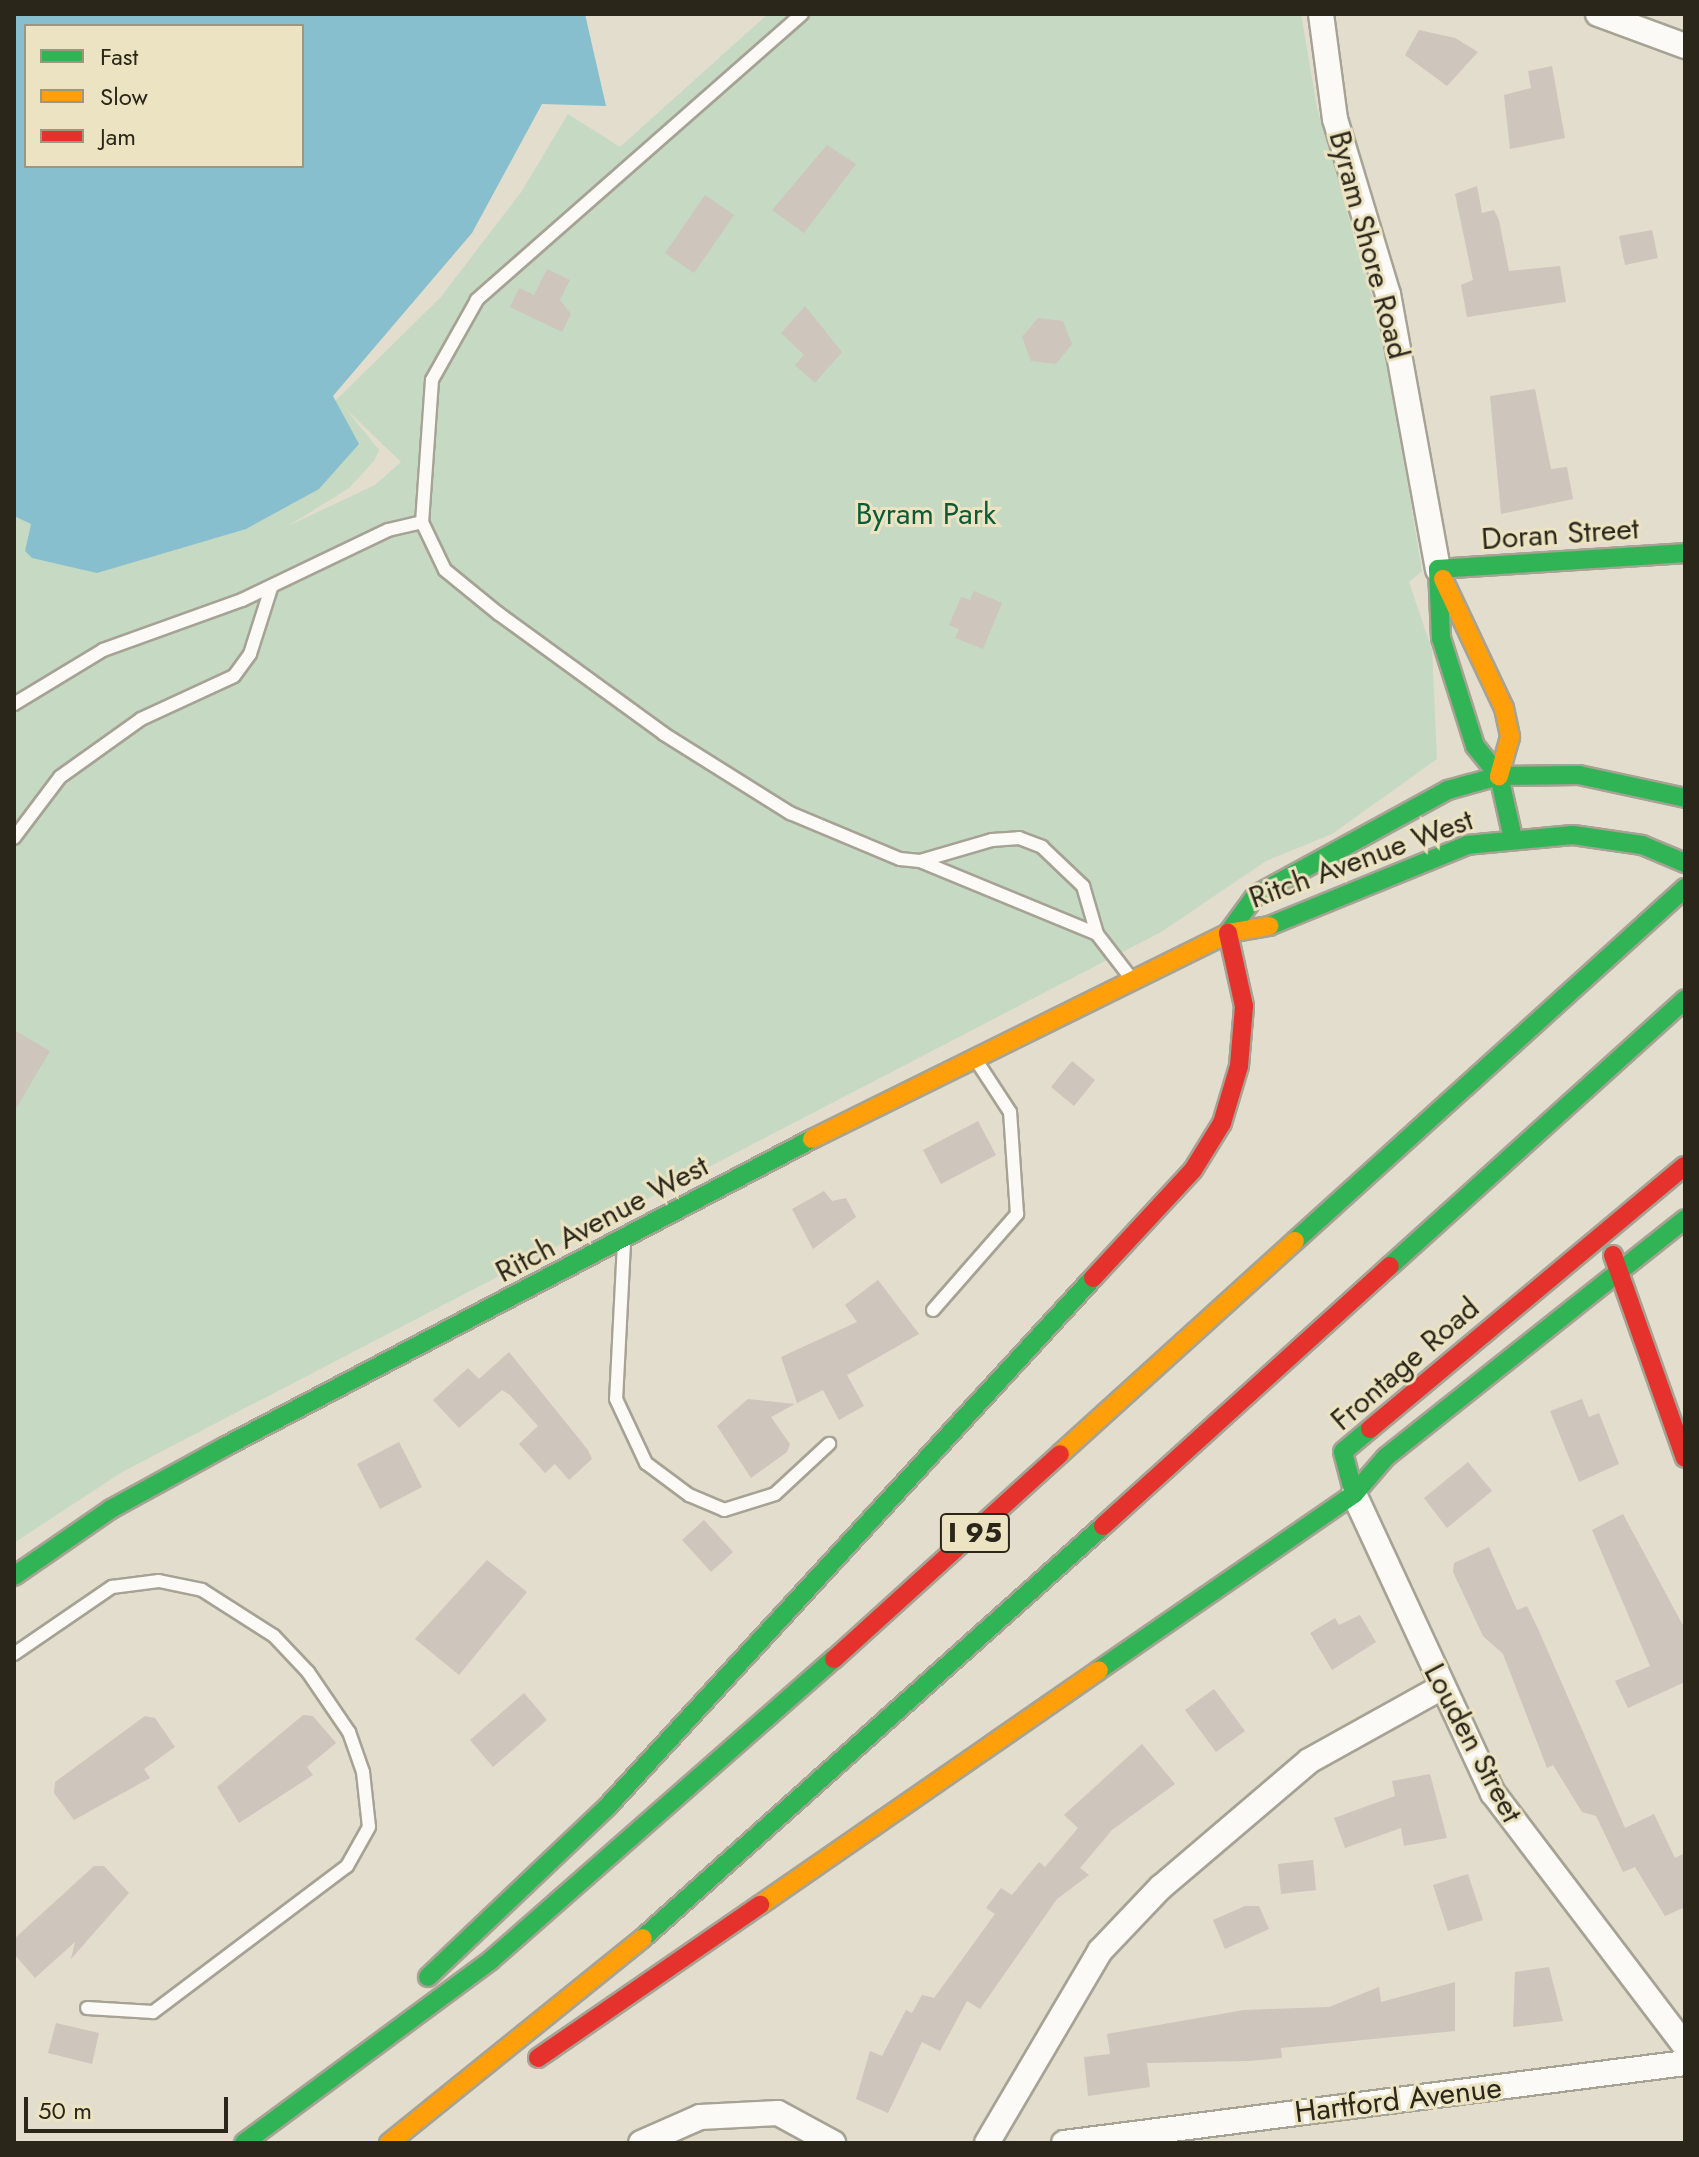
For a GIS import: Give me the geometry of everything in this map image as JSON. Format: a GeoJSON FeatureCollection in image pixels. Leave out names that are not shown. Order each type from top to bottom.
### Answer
{"type":"FeatureCollection","features":[{"type":"Feature","properties":{"kind":"main road","name":"Doran Street"},"geometry":{"type":"LineString","coordinates":[[1438,569],[1685,553]]}},
{"type":"Feature","properties":{"kind":"main road","name":"Byram Shore Road"},"geometry":{"type":"LineString","coordinates":[[1438,569],[1504,708],[1510,737],[1499,776]]}},
{"type":"Feature","properties":{"kind":"main road","name":"Byram Shore Road"},"geometry":{"type":"LineString","coordinates":[[1438,569],[1441,638],[1475,746],[1499,776],[1513,838]]}},
{"type":"Feature","properties":{"kind":"main road","name":"Ritch Avenue West"},"geometry":{"type":"LineString","coordinates":[[1228,933],[1256,895],[1448,790],[1499,776],[1579,775],[1642,783],[1685,798]]}},
{"type":"Feature","properties":{"kind":"main road","name":"Ritch Avenue West"},"geometry":{"type":"LineString","coordinates":[[14,1576],[111,1509],[973,1055],[1228,933],[1271,926],[1467,845],[1513,838],[1611,839],[1685,863]]}},
{"type":"Feature","properties":{"kind":"main road","name":"I 95"},"geometry":{"type":"LineString","coordinates":[[248,2140],[480,1969],[643,1832],[1683,890]]}},
{"type":"Feature","properties":{"kind":"main road"},"geometry":{"type":"LineString","coordinates":[[248,2140],[608,1806],[1193,1170],[1222,1123],[1239,1066],[1244,1006],[1228,933]]}},
{"type":"Feature","properties":{"kind":"main road","name":"I 95"},"geometry":{"type":"LineString","coordinates":[[389,2143],[733,1863],[1685,999]]}},
{"type":"Feature","properties":{"kind":"main road","name":"Frontage Road"},"geometry":{"type":"LineString","coordinates":[[1354,1494],[1343,1452],[1607,1228],[1685,1166]]}},
{"type":"Feature","properties":{"kind":"main road","name":"Frontage Road"},"geometry":{"type":"LineString","coordinates":[[1354,1494],[1386,1457],[1685,1219]]}},
{"type":"Feature","properties":{"kind":"main road"},"geometry":{"type":"LineString","coordinates":[[1607,1228],[1617,1275],[1674,1398],[1685,1458]]}},
{"type":"Feature","properties":{"kind":"main road"},"geometry":{"type":"LineString","coordinates":[[401,2143],[510,2076],[1354,1494]]}},
{"type":"Feature","properties":{"kind":"street"},"geometry":{"type":"LineString","coordinates":[[1598,14],[1685,46]]}},
{"type":"Feature","properties":{"kind":"street","name":"Byram Shore Road"},"geometry":{"type":"LineString","coordinates":[[1320,15],[1335,119],[1388,294],[1438,569]]}},
{"type":"Feature","properties":{"kind":"street","name":"Louden Street"},"geometry":{"type":"LineString","coordinates":[[1354,1494],[1440,1688],[1493,1793],[1685,2046]]}},
{"type":"Feature","properties":{"kind":"street"},"geometry":{"type":"LineString","coordinates":[[987,2143],[1100,1951],[1161,1887],[1309,1761],[1440,1688]]}},
{"type":"Feature","properties":{"kind":"street","name":"Hartford Avenue"},"geometry":{"type":"LineString","coordinates":[[1064,2143],[1685,2063]]}},
{"type":"Feature","properties":{"kind":"street"},"geometry":{"type":"LineString","coordinates":[[641,2143],[700,2117],[778,2113],[833,2143]]}},
{"type":"Feature","properties":{"kind":"lane"},"geometry":{"type":"LineString","coordinates":[[802,14],[477,300],[432,380],[422,522],[445,570],[466,589],[676,743],[790,813],[867,849],[920,861],[1097,934]]}},
{"type":"Feature","properties":{"kind":"lane"},"geometry":{"type":"LineString","coordinates":[[14,704],[103,650],[271,588],[388,530],[422,522]]}},
{"type":"Feature","properties":{"kind":"lane"},"geometry":{"type":"LineString","coordinates":[[14,838],[60,777],[141,719],[234,676],[250,654],[271,588]]}},
{"type":"Feature","properties":{"kind":"lane"},"geometry":{"type":"LineString","coordinates":[[920,861],[992,840],[1019,838],[1042,847],[1083,886],[1097,934],[1131,978]]}},
{"type":"Feature","properties":{"kind":"lane"},"geometry":{"type":"LineString","coordinates":[[933,1310],[1017,1214],[1010,1112],[973,1055]]}},
{"type":"Feature","properties":{"kind":"lane"},"geometry":{"type":"LineString","coordinates":[[624,1240],[616,1399],[646,1463],[724,1510],[775,1494],[829,1444]]}},
{"type":"Feature","properties":{"kind":"lane"},"geometry":{"type":"LineString","coordinates":[[14,1654],[112,1587],[159,1581],[202,1590],[274,1636],[308,1672],[349,1732],[363,1772],[369,1827],[347,1866],[153,2012],[87,2008]]}},
{"type":"Feature","properties":{"kind":"green space","name":"Byram Park"},"geometry":{"type":"Polygon","coordinates":[[[768,14],[1301,14],[1317,108],[1383,335],[1422,571],[1409,582],[1432,650],[1437,759],[1332,834],[1266,861],[1161,932],[122,1472],[14,1543],[14,516],[31,524],[25,551],[53,563],[14,409],[286,473],[336,400],[440,298],[522,191],[568,114],[620,147],[768,14]],[[345,408],[379,450],[374,461],[349,488],[288,526],[375,485],[401,462],[345,408]]]}},
{"type":"Feature","properties":{"kind":"water"},"geometry":{"type":"Polygon","coordinates":[[[14,14],[585,14],[606,106],[542,104],[472,233],[333,396],[359,444],[319,489],[246,529],[97,573],[32,558],[25,551],[31,524],[14,516],[14,14]]]}},
{"type":"Feature","properties":{"kind":"building"},"geometry":{"type":"Polygon","coordinates":[[[1419,30],[1455,38],[1478,52],[1447,86],[1405,55],[1419,30]]]}},
{"type":"Feature","properties":{"kind":"building"},"geometry":{"type":"Polygon","coordinates":[[[1552,66],[1565,138],[1510,149],[1504,95],[1531,88],[1528,71],[1552,66]]]}},
{"type":"Feature","properties":{"kind":"building"},"geometry":{"type":"Polygon","coordinates":[[[827,145],[856,164],[804,233],[772,210],[827,145]]]}},
{"type":"Feature","properties":{"kind":"building"},"geometry":{"type":"Polygon","coordinates":[[[1477,186],[1482,213],[1494,210],[1499,220],[1509,271],[1560,266],[1566,302],[1467,317],[1461,285],[1473,280],[1455,194],[1477,186]]]}},
{"type":"Feature","properties":{"kind":"building"},"geometry":{"type":"Polygon","coordinates":[[[705,195],[734,215],[694,273],[665,253],[705,195]]]}},
{"type":"Feature","properties":{"kind":"building"},"geometry":{"type":"Polygon","coordinates":[[[1652,230],[1658,258],[1625,265],[1619,236],[1652,230]]]}},
{"type":"Feature","properties":{"kind":"building"},"geometry":{"type":"Polygon","coordinates":[[[547,269],[570,280],[560,300],[571,314],[562,332],[510,307],[519,288],[534,295],[547,269]]]}},
{"type":"Feature","properties":{"kind":"building"},"geometry":{"type":"Polygon","coordinates":[[[805,306],[842,352],[815,383],[795,365],[804,355],[781,333],[805,306]]]}},
{"type":"Feature","properties":{"kind":"building"},"geometry":{"type":"Polygon","coordinates":[[[1038,318],[1063,321],[1072,344],[1056,364],[1031,361],[1022,337],[1038,318]]]}},
{"type":"Feature","properties":{"kind":"building"},"geometry":{"type":"Polygon","coordinates":[[[1535,389],[1551,469],[1567,467],[1573,499],[1501,514],[1490,396],[1535,389]]]}},
{"type":"Feature","properties":{"kind":"building"},"geometry":{"type":"Polygon","coordinates":[[[974,591],[1002,603],[983,649],[955,638],[959,629],[949,625],[961,597],[970,600],[974,591]]]}},
{"type":"Feature","properties":{"kind":"building"},"geometry":{"type":"Polygon","coordinates":[[[14,1030],[50,1051],[14,1112],[14,1030]]]}},
{"type":"Feature","properties":{"kind":"building"},"geometry":{"type":"Polygon","coordinates":[[[1072,1061],[1095,1080],[1074,1106],[1051,1087],[1072,1061]]]}},
{"type":"Feature","properties":{"kind":"building"},"geometry":{"type":"Polygon","coordinates":[[[978,1121],[996,1155],[941,1184],[923,1150],[978,1121]]]}},
{"type":"Feature","properties":{"kind":"building"},"geometry":{"type":"Polygon","coordinates":[[[824,1191],[832,1201],[846,1198],[856,1217],[813,1249],[792,1209],[824,1191]]]}},
{"type":"Feature","properties":{"kind":"building"},"geometry":{"type":"Polygon","coordinates":[[[878,1280],[919,1334],[847,1375],[864,1406],[839,1420],[823,1390],[797,1403],[781,1357],[857,1322],[845,1305],[878,1280]]]}},
{"type":"Feature","properties":{"kind":"building"},"geometry":{"type":"Polygon","coordinates":[[[509,1352],[588,1450],[592,1459],[569,1480],[555,1464],[545,1473],[519,1444],[538,1426],[502,1390],[459,1428],[433,1400],[468,1368],[479,1379],[509,1352]]]}},
{"type":"Feature","properties":{"kind":"building"},"geometry":{"type":"Polygon","coordinates":[[[748,1399],[795,1404],[771,1417],[790,1444],[787,1452],[751,1478],[717,1426],[748,1399]]]}},
{"type":"Feature","properties":{"kind":"building"},"geometry":{"type":"Polygon","coordinates":[[[1582,1399],[1589,1417],[1599,1413],[1619,1464],[1579,1482],[1550,1411],[1582,1399]]]}},
{"type":"Feature","properties":{"kind":"building"},"geometry":{"type":"Polygon","coordinates":[[[399,1442],[422,1487],[380,1509],[357,1464],[399,1442]]]}},
{"type":"Feature","properties":{"kind":"building"},"geometry":{"type":"Polygon","coordinates":[[[1468,1462],[1492,1491],[1447,1528],[1424,1498],[1468,1462]]]}},
{"type":"Feature","properties":{"kind":"building"},"geometry":{"type":"Polygon","coordinates":[[[1623,1514],[1685,1629],[1685,1682],[1628,1708],[1615,1681],[1650,1666],[1592,1530],[1623,1514]]]}},
{"type":"Feature","properties":{"kind":"building"},"geometry":{"type":"Polygon","coordinates":[[[704,1520],[733,1552],[711,1572],[682,1540],[704,1520]]]}},
{"type":"Feature","properties":{"kind":"building"},"geometry":{"type":"Polygon","coordinates":[[[1489,1547],[1517,1610],[1527,1606],[1625,1828],[1654,1814],[1675,1858],[1685,1853],[1685,1907],[1665,1916],[1635,1867],[1623,1872],[1596,1816],[1582,1812],[1553,1765],[1547,1768],[1503,1654],[1483,1636],[1453,1572],[1454,1563],[1489,1547]]]}},
{"type":"Feature","properties":{"kind":"building"},"geometry":{"type":"Polygon","coordinates":[[[487,1560],[527,1592],[459,1675],[415,1639],[487,1560]]]}},
{"type":"Feature","properties":{"kind":"building"},"geometry":{"type":"Polygon","coordinates":[[[1360,1615],[1376,1642],[1332,1670],[1310,1633],[1335,1618],[1339,1625],[1360,1615]]]}},
{"type":"Feature","properties":{"kind":"building"},"geometry":{"type":"Polygon","coordinates":[[[1214,1689],[1245,1731],[1216,1752],[1185,1710],[1214,1689]]]}},
{"type":"Feature","properties":{"kind":"building"},"geometry":{"type":"Polygon","coordinates":[[[524,1693],[547,1720],[493,1767],[470,1740],[524,1693]]]}},
{"type":"Feature","properties":{"kind":"building"},"geometry":{"type":"Polygon","coordinates":[[[303,1715],[313,1716],[336,1743],[307,1767],[313,1775],[239,1823],[217,1787],[303,1715]]]}},
{"type":"Feature","properties":{"kind":"building"},"geometry":{"type":"Polygon","coordinates":[[[145,1716],[155,1718],[175,1747],[144,1769],[150,1778],[74,1820],[54,1793],[55,1782],[145,1716]]]}},
{"type":"Feature","properties":{"kind":"building"},"geometry":{"type":"Polygon","coordinates":[[[1142,1744],[1175,1784],[1112,1830],[1080,1868],[1089,1875],[1057,1899],[980,2009],[967,2001],[940,2051],[922,2042],[888,2113],[856,2099],[870,2051],[882,2056],[906,2010],[912,2013],[922,1995],[934,1998],[995,1914],[986,1908],[1001,1888],[1012,1895],[1039,1862],[1045,1867],[1078,1828],[1064,1815],[1142,1744]]]}},
{"type":"Feature","properties":{"kind":"building"},"geometry":{"type":"Polygon","coordinates":[[[1430,1774],[1447,1838],[1404,1846],[1401,1828],[1345,1848],[1334,1818],[1395,1796],[1392,1781],[1430,1774]]]}},
{"type":"Feature","properties":{"kind":"building"},"geometry":{"type":"Polygon","coordinates":[[[1313,1860],[1316,1890],[1281,1894],[1278,1864],[1313,1860]]]}},
{"type":"Feature","properties":{"kind":"building"},"geometry":{"type":"Polygon","coordinates":[[[94,1866],[104,1866],[129,1893],[71,1959],[75,1942],[35,1978],[14,1954],[14,1939],[94,1866]]]}},
{"type":"Feature","properties":{"kind":"building"},"geometry":{"type":"Polygon","coordinates":[[[1468,1874],[1483,1920],[1448,1931],[1433,1885],[1468,1874]]]}},
{"type":"Feature","properties":{"kind":"building"},"geometry":{"type":"Polygon","coordinates":[[[1245,1906],[1259,1906],[1269,1929],[1225,1949],[1213,1920],[1245,1906]]]}},
{"type":"Feature","properties":{"kind":"building"},"geometry":{"type":"Polygon","coordinates":[[[1549,1967],[1563,2021],[1513,2027],[1515,1972],[1549,1967]]]}},
{"type":"Feature","properties":{"kind":"building"},"geometry":{"type":"Polygon","coordinates":[[[1455,1982],[1455,2031],[1281,2048],[1282,2058],[1147,2063],[1150,2087],[1088,2096],[1084,2057],[1110,2054],[1107,2034],[1244,2010],[1329,2007],[1379,1987],[1381,2002],[1455,1982]]]}},
{"type":"Feature","properties":{"kind":"building"},"geometry":{"type":"Polygon","coordinates":[[[56,2023],[99,2033],[92,2064],[48,2053],[56,2023]]]}},
{"type":"Feature","properties":{"kind":"traffic: fast"},"geometry":{"type":"LineString","coordinates":[[1438,569],[1685,553]]}},
{"type":"Feature","properties":{"kind":"traffic: fast"},"geometry":{"type":"LineString","coordinates":[[1438,569],[1441,638],[1475,746],[1499,776],[1513,838]]}},
{"type":"Feature","properties":{"kind":"traffic: fast"},"geometry":{"type":"LineString","coordinates":[[1228,933],[1256,895],[1448,790],[1499,776],[1579,775],[1685,798]]}},
{"type":"Feature","properties":{"kind":"traffic: fast"},"geometry":{"type":"LineString","coordinates":[[1269,926],[1467,845],[1573,835],[1642,845],[1685,863]]}},
{"type":"Feature","properties":{"kind":"traffic: fast"},"geometry":{"type":"LineString","coordinates":[[1295,1241],[1685,888]]}},
{"type":"Feature","properties":{"kind":"traffic: fast"},"geometry":{"type":"LineString","coordinates":[[1390,1266],[1685,999]]}},
{"type":"Feature","properties":{"kind":"traffic: fast"},"geometry":{"type":"LineString","coordinates":[[14,1576],[111,1509],[226,1446],[812,1139]]}},
{"type":"Feature","properties":{"kind":"traffic: fast"},"geometry":{"type":"LineString","coordinates":[[1370,1429],[1343,1452],[1354,1494],[1386,1457],[1685,1219]]}},
{"type":"Feature","properties":{"kind":"traffic: fast"},"geometry":{"type":"LineString","coordinates":[[428,1977],[608,1806],[1093,1278]]}},
{"type":"Feature","properties":{"kind":"traffic: fast"},"geometry":{"type":"LineString","coordinates":[[1099,1670],[1354,1494]]}},
{"type":"Feature","properties":{"kind":"traffic: fast"},"geometry":{"type":"LineString","coordinates":[[643,1938],[1103,1526]]}},
{"type":"Feature","properties":{"kind":"traffic: fast"},"geometry":{"type":"LineString","coordinates":[[244,2143],[491,1960],[834,1659]]}},
{"type":"Feature","properties":{"kind":"traffic: slow"},"geometry":{"type":"LineString","coordinates":[[1443,579],[1504,708],[1510,737],[1499,776]]}},
{"type":"Feature","properties":{"kind":"traffic: slow"},"geometry":{"type":"LineString","coordinates":[[812,1139],[1228,933],[1269,926]]}},
{"type":"Feature","properties":{"kind":"traffic: slow"},"geometry":{"type":"LineString","coordinates":[[1060,1454],[1295,1241]]}},
{"type":"Feature","properties":{"kind":"traffic: slow"},"geometry":{"type":"LineString","coordinates":[[760,1905],[1099,1670]]}},
{"type":"Feature","properties":{"kind":"traffic: slow"},"geometry":{"type":"LineString","coordinates":[[389,2143],[643,1938]]}},
{"type":"Feature","properties":{"kind":"traffic: jam"},"geometry":{"type":"LineString","coordinates":[[1093,1278],[1193,1170],[1222,1123],[1239,1066],[1244,1006],[1228,933]]}},
{"type":"Feature","properties":{"kind":"traffic: jam"},"geometry":{"type":"LineString","coordinates":[[1370,1429],[1685,1166]]}},
{"type":"Feature","properties":{"kind":"traffic: jam"},"geometry":{"type":"LineString","coordinates":[[1613,1255],[1685,1458]]}},
{"type":"Feature","properties":{"kind":"traffic: jam"},"geometry":{"type":"LineString","coordinates":[[1103,1526],[1390,1266]]}},
{"type":"Feature","properties":{"kind":"traffic: jam"},"geometry":{"type":"LineString","coordinates":[[834,1659],[1060,1454]]}},
{"type":"Feature","properties":{"kind":"traffic: jam"},"geometry":{"type":"LineString","coordinates":[[538,2058],[760,1905]]}}]}
